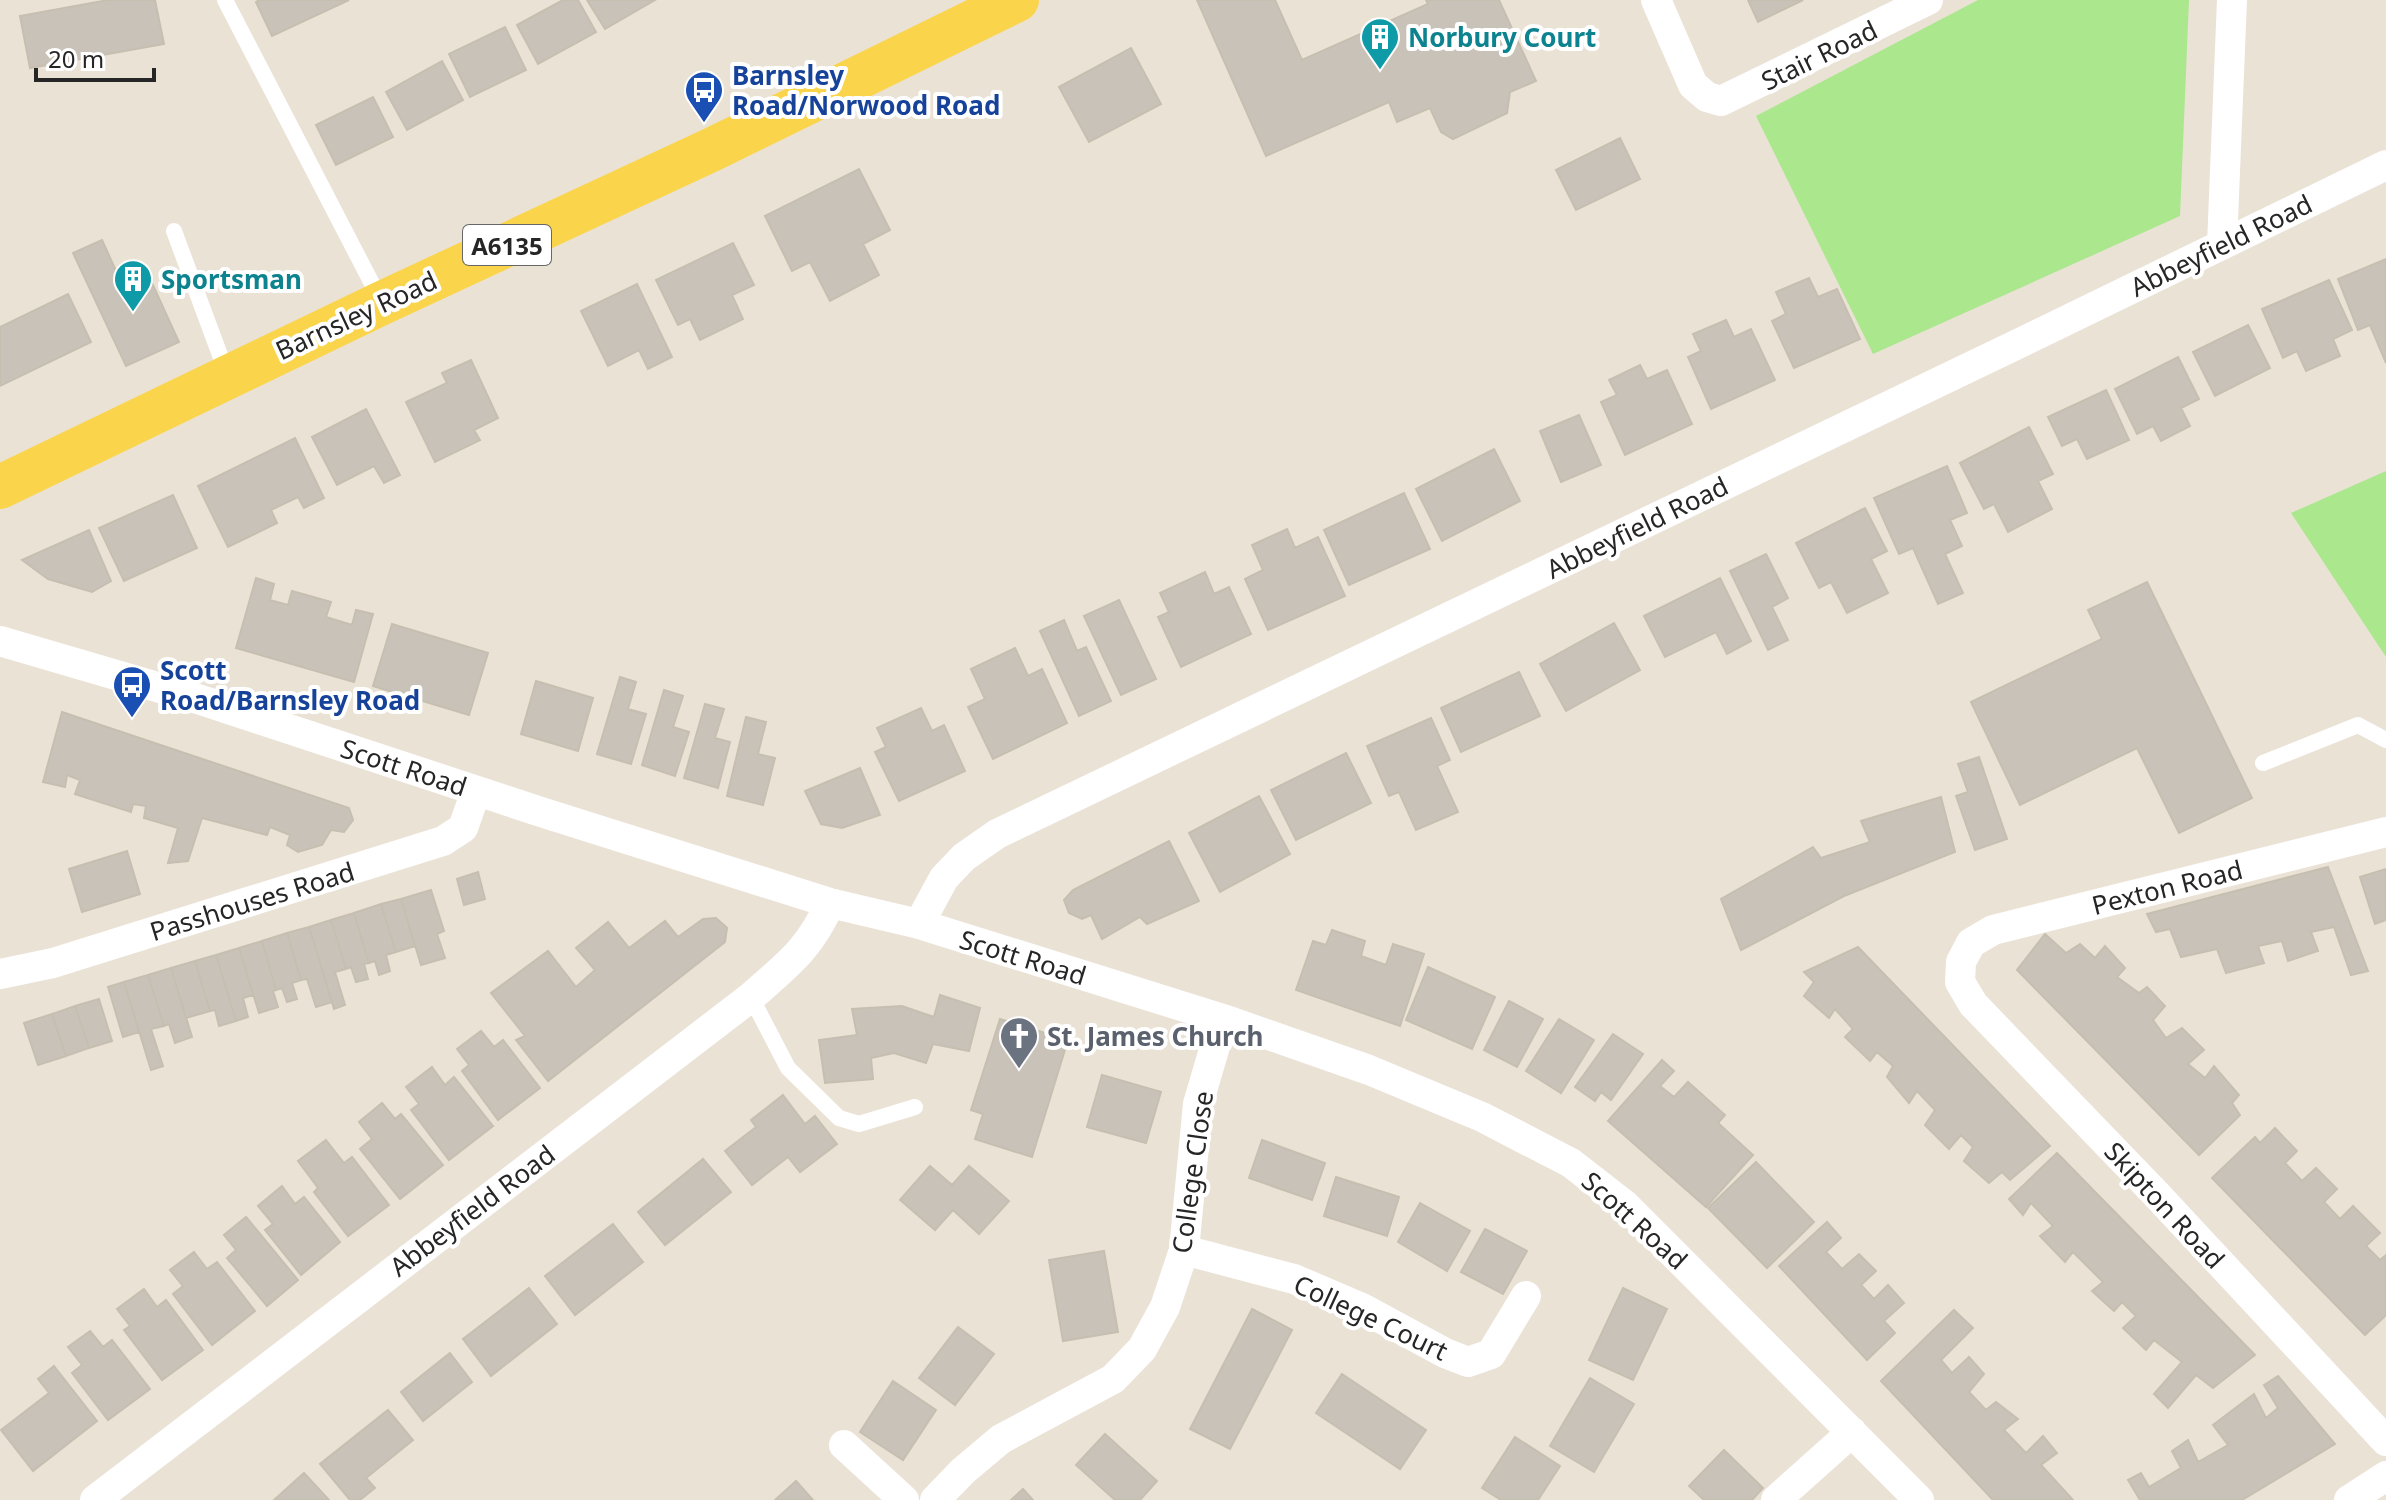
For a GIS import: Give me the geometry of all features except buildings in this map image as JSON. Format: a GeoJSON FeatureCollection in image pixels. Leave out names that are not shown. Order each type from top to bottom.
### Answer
{"type":"FeatureCollection","features":[{"type":"Feature","properties":{"kind":"main road","name":"Barnsley Road"},"geometry":{"type":"LineString","coordinates":[[0,487],[227,376],[713,149],[1017,0]]}},
{"type":"Feature","properties":{"kind":"street","name":"Stair Road"},"geometry":{"type":"LineString","coordinates":[[1656,0],[1693,85],[1707,97],[1721,101],[1928,0]]}},
{"type":"Feature","properties":{"kind":"street"},"geometry":{"type":"LineString","coordinates":[[2222,245],[2232,0]]}},
{"type":"Feature","properties":{"kind":"street","name":"Abbeyfield Road"},"geometry":{"type":"LineString","coordinates":[[919,924],[944,878],[964,857],[997,834],[2386,165]]}},
{"type":"Feature","properties":{"kind":"street","name":"Scott Road"},"geometry":{"type":"LineString","coordinates":[[0,641],[198,699],[830,903],[919,924],[1223,1019],[1369,1070],[1482,1117],[1571,1163],[1625,1205],[1919,1500]]}},
{"type":"Feature","properties":{"kind":"street","name":"Passhouses Road"},"geometry":{"type":"LineString","coordinates":[[0,974],[53,963],[443,841],[463,828],[476,791]]}},
{"type":"Feature","properties":{"kind":"street","name":"Pexton Road"},"geometry":{"type":"LineString","coordinates":[[1961,962],[1971,943],[1993,930],[2386,832]]}},
{"type":"Feature","properties":{"kind":"street","name":"Abbeyfield Road"},"geometry":{"type":"LineString","coordinates":[[95,1500],[751,997],[803,951],[820,926],[830,903]]}},
{"type":"Feature","properties":{"kind":"street","name":"Skipton Road"},"geometry":{"type":"LineString","coordinates":[[1961,962],[1960,982],[1973,1004],[2156,1194],[2386,1441]]}},
{"type":"Feature","properties":{"kind":"street","name":"College Close"},"geometry":{"type":"LineString","coordinates":[[935,1500],[1001,1439],[1113,1379],[1142,1349],[1165,1307],[1184,1250],[1198,1104],[1223,1019]]}},
{"type":"Feature","properties":{"kind":"street","name":"College Court"},"geometry":{"type":"LineString","coordinates":[[1184,1250],[1294,1279],[1362,1308],[1445,1353],[1468,1362],[1491,1354],[1526,1296]]}},
{"type":"Feature","properties":{"kind":"street"},"geometry":{"type":"LineString","coordinates":[[1776,1500],[1852,1432]]}},
{"type":"Feature","properties":{"kind":"street"},"geometry":{"type":"LineString","coordinates":[[844,1445],[904,1500]]}},
{"type":"Feature","properties":{"kind":"street"},"geometry":{"type":"LineString","coordinates":[[2349,1500],[2386,1476]]}},
{"type":"Feature","properties":{"kind":"lane"},"geometry":{"type":"LineString","coordinates":[[225,0],[382,303]]}},
{"type":"Feature","properties":{"kind":"lane"},"geometry":{"type":"LineString","coordinates":[[174,231],[227,376]]}},
{"type":"Feature","properties":{"kind":"lane"},"geometry":{"type":"LineString","coordinates":[[2263,763],[2358,725],[2386,740]]}},
{"type":"Feature","properties":{"kind":"lane"},"geometry":{"type":"LineString","coordinates":[[751,997],[788,1068],[839,1118],[859,1124],[915,1107]]}},
{"type":"Feature","properties":{"kind":"green space"},"geometry":{"type":"Polygon","coordinates":[[[1978,0],[2189,0],[2180,216],[1873,354],[1756,116],[1978,0]]]}},
{"type":"Feature","properties":{"kind":"green space"},"geometry":{"type":"Polygon","coordinates":[[[2386,471],[2386,657],[2291,513],[2386,471]]]}},
{"type":"Feature","properties":{"kind":"place","name":"Norbury Court"},"geometry":{"type":"Point","coordinates":[1380,71]}},
{"type":"Feature","properties":{"kind":"place","name":"Barnsley Road/Norwood Road"},"geometry":{"type":"Point","coordinates":[704,124]}},
{"type":"Feature","properties":{"kind":"place","name":"Sportsman"},"geometry":{"type":"Point","coordinates":[133,313]}},
{"type":"Feature","properties":{"kind":"place","name":"Scott Road/Barnsley Road"},"geometry":{"type":"Point","coordinates":[132,719]}},
{"type":"Feature","properties":{"kind":"place","name":"St. James Church"},"geometry":{"type":"Point","coordinates":[1019,1070]}}]}
